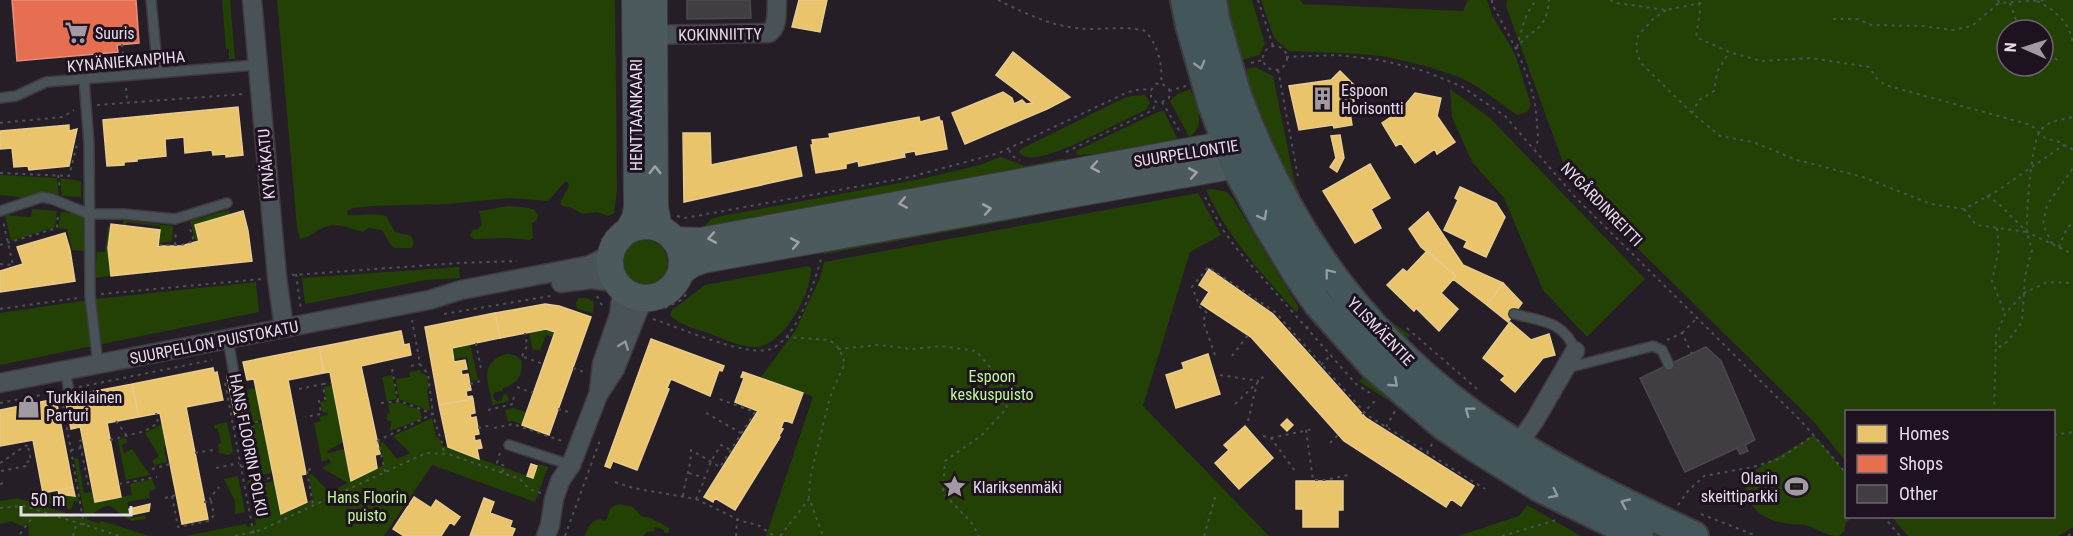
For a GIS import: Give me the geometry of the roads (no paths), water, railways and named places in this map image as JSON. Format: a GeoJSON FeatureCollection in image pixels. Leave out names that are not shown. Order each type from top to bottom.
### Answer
{"type":"FeatureCollection","features":[{"type":"Feature","properties":{"kind":"main road","name":"HENTTAANKAARI"},"geometry":{"type":"LineString","coordinates":[[635,0],[644,35],[655,207],[680,249],[687,279]]}},
{"type":"Feature","properties":{"kind":"main road","name":"HENTTAANKAARI"},"geometry":{"type":"LineString","coordinates":[[610,261],[635,218],[637,207],[644,35],[654,0]]}},
{"type":"Feature","properties":{"kind":"main road","name":"YLISMÄENTIE"},"geometry":{"type":"LineString","coordinates":[[1200,11],[1224,100],[1231,154],[1267,224],[1298,275],[1318,304],[1352,343],[1373,365],[1443,425],[1508,459],[1605,494],[1694,536]]}},
{"type":"Feature","properties":{"kind":"main road","name":"YLISMÄENTIE"},"geometry":{"type":"LineString","coordinates":[[1224,100],[1254,143],[1299,229],[1322,264],[1359,310],[1410,364],[1489,426],[1508,459],[1551,493],[1639,536]]}},
{"type":"Feature","properties":{"kind":"main road","name":"SUURPELLONTIE"},"geometry":{"type":"LineString","coordinates":[[687,279],[692,264],[704,260],[1231,154],[1254,143]]}},
{"type":"Feature","properties":{"kind":"main road","name":"SUURPELLONTIE"},"geometry":{"type":"LineString","coordinates":[[610,261],[640,226],[668,227],[700,241],[1231,154]]}},
{"type":"Feature","properties":{"kind":"main road"},"geometry":{"type":"LineString","coordinates":[[610,261],[639,298],[653,308],[670,289],[687,279]]}},
{"type":"Feature","properties":{"kind":"street","name":"KYNÄKATU"},"geometry":{"type":"LineString","coordinates":[[252,0],[277,277],[284,328]]}},
{"type":"Feature","properties":{"kind":"street","name":"KOKINNIITTY"},"geometry":{"type":"LineString","coordinates":[[644,35],[769,33],[774,30],[776,24],[777,0]]}},
{"type":"Feature","properties":{"kind":"street","name":"SUURPELLON PUISTOKATU"},"geometry":{"type":"LineString","coordinates":[[0,383],[98,364],[229,348],[284,328],[429,300],[466,300],[610,261]]}},
{"type":"Feature","properties":{"kind":"street"},"geometry":{"type":"LineString","coordinates":[[598,395],[602,364],[622,303],[610,261]]}},
{"type":"Feature","properties":{"kind":"street"},"geometry":{"type":"LineString","coordinates":[[548,530],[564,503],[571,485],[563,463],[598,395],[615,369],[640,306],[653,308]]}},
{"type":"Feature","properties":{"kind":"street"},"geometry":{"type":"LineString","coordinates":[[1508,459],[1535,420],[1575,351]]}},
{"type":"Feature","properties":{"kind":"lane"},"geometry":{"type":"LineString","coordinates":[[151,0],[158,73]]}},
{"type":"Feature","properties":{"kind":"lane","name":"KYNÄNIEKANPIHA"},"geometry":{"type":"LineString","coordinates":[[0,98],[16,96],[46,82],[257,65]]}},
{"type":"Feature","properties":{"kind":"lane"},"geometry":{"type":"LineString","coordinates":[[84,79],[89,144],[90,296],[98,364]]}},
{"type":"Feature","properties":{"kind":"lane"},"geometry":{"type":"LineString","coordinates":[[0,211],[42,197],[89,214],[124,214],[175,219],[228,203]]}},
{"type":"Feature","properties":{"kind":"lane"},"geometry":{"type":"LineString","coordinates":[[1514,314],[1556,325],[1570,338],[1575,351]]}},
{"type":"Feature","properties":{"kind":"lane"},"geometry":{"type":"LineString","coordinates":[[1565,368],[1653,346],[1662,350],[1669,365]]}},
{"type":"Feature","properties":{"kind":"lane"},"geometry":{"type":"LineString","coordinates":[[229,348],[238,376]]}},
{"type":"Feature","properties":{"kind":"lane"},"geometry":{"type":"LineString","coordinates":[[65,371],[69,393]]}},
{"type":"Feature","properties":{"kind":"lane"},"geometry":{"type":"LineString","coordinates":[[509,445],[563,463]]}},
{"type":"Feature","properties":{"kind":"place","name":"Suuris"},"geometry":{"type":"Point","coordinates":[77,33]}},
{"type":"Feature","properties":{"kind":"place","name":"Espoon Horisontti"},"geometry":{"type":"Point","coordinates":[1323,99]}},
{"type":"Feature","properties":{"kind":"place","name":"Turkkilainen Parturi"},"geometry":{"type":"Point","coordinates":[28,406]}},
{"type":"Feature","properties":{"kind":"place","name":"Klariksenmäki"},"geometry":{"type":"Point","coordinates":[955,487]}},
{"type":"Feature","properties":{"kind":"place","name":"Olarin skeittiparkki"},"geometry":{"type":"Point","coordinates":[1796,487]}},
{"type":"Feature","properties":{"kind":"park label","name":"Espoon keskuspuisto"},"geometry":{"type":"Point","coordinates":[992,385]}},
{"type":"Feature","properties":{"kind":"park label","name":"Hans Floorin puisto"},"geometry":{"type":"Point","coordinates":[367,506]}}]}
